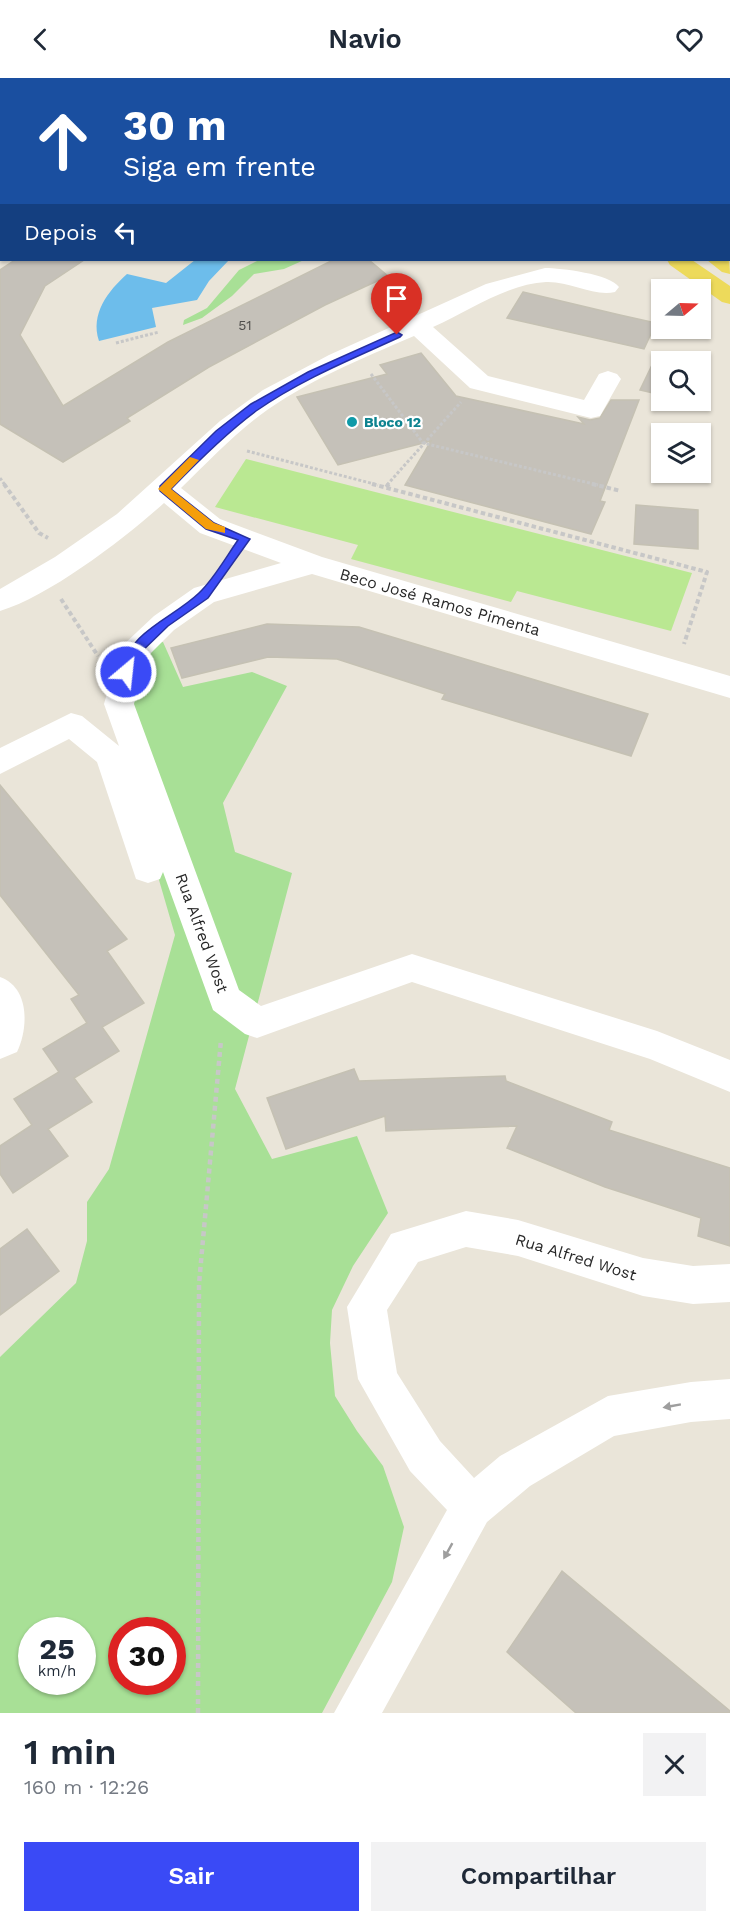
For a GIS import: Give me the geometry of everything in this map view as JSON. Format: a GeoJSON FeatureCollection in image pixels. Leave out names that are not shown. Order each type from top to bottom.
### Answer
{"type":"FeatureCollection","features":[{"type":"Feature","properties":{"kind":"main road"},"geometry":{"type":"LineString","coordinates":[[679,261],[730,297]]}},
{"type":"Feature","properties":{"kind":"street"},"geometry":{"type":"LineString","coordinates":[[0,601],[47,576],[106,536],[164,489],[212,442],[255,407],[312,374],[498,288],[537,275],[560,275],[607,287]]}},
{"type":"Feature","properties":{"kind":"street"},"geometry":{"type":"LineString","coordinates":[[417,325],[479,382],[591,410],[608,379]]}},
{"type":"Feature","properties":{"kind":"street","name":"Beco José Ramos Pimenta"},"geometry":{"type":"LineString","coordinates":[[164,489],[210,526],[312,564],[730,687]]}},
{"type":"Feature","properties":{"kind":"street"},"geometry":{"type":"LineString","coordinates":[[204,596],[245,539]]}},
{"type":"Feature","properties":{"kind":"street","name":"Rua Alfred Wost"},"geometry":{"type":"LineString","coordinates":[[312,564],[204,596],[164,623],[130,656],[119,704],[225,999],[256,1023],[412,968],[657,1046],[730,1076]]}},
{"type":"Feature","properties":{"kind":"street"},"geometry":{"type":"LineString","coordinates":[[0,762],[71,724],[110,756],[148,870]]}},
{"type":"Feature","properties":{"kind":"street"},"geometry":{"type":"LineString","coordinates":[[0,992],[6,1000],[5,1041],[0,1044]]}},
{"type":"Feature","properties":{"kind":"street","name":"Rua Alfred Wost"},"geometry":{"type":"LineString","coordinates":[[472,1507],[425,1456],[378,1379],[367,1307],[405,1247],[466,1229],[518,1238],[643,1278],[693,1285],[730,1283]]}},
{"type":"Feature","properties":{"kind":"street"},"geometry":{"type":"LineString","coordinates":[[357,1713],[472,1507],[515,1471],[608,1417],[691,1402],[730,1399]]}},
{"type":"Feature","properties":{"kind":"path"},"geometry":{"type":"LineString","coordinates":[[116,343],[159,332]]}},
{"type":"Feature","properties":{"kind":"path"},"geometry":{"type":"LineString","coordinates":[[356,354],[423,443],[621,491]]}},
{"type":"Feature","properties":{"kind":"path"},"geometry":{"type":"LineString","coordinates":[[386,487],[479,382]]}},
{"type":"Feature","properties":{"kind":"path"},"geometry":{"type":"LineString","coordinates":[[212,442],[706,572],[676,671]]}},
{"type":"Feature","properties":{"kind":"path"},"geometry":{"type":"LineString","coordinates":[[0,478],[39,533],[78,555]]}},
{"type":"Feature","properties":{"kind":"path"},"geometry":{"type":"LineString","coordinates":[[47,576],[97,655]]}},
{"type":"Feature","properties":{"kind":"path"},"geometry":{"type":"LineString","coordinates":[[198,1713],[196,1685],[199,1284],[225,999]]}},
{"type":"Feature","properties":{"kind":"green space"},"geometry":{"type":"Polygon","coordinates":[[[257,261],[302,261],[284,269],[254,274],[232,296],[202,318],[183,325],[184,320],[207,308],[239,270],[257,261]]]}},
{"type":"Feature","properties":{"kind":"green space"},"geometry":{"type":"Polygon","coordinates":[[[246,459],[692,573],[671,631],[517,591],[511,602],[351,559],[358,545],[215,507],[246,459]]]}},
{"type":"Feature","properties":{"kind":"green space"},"geometry":{"type":"Polygon","coordinates":[[[163,642],[183,687],[252,672],[287,686],[223,803],[235,852],[292,873],[235,1089],[272,1159],[357,1136],[388,1213],[353,1266],[332,1310],[330,1343],[335,1396],[383,1466],[404,1527],[392,1582],[322,1713],[0,1713],[0,1357],[76,1283],[87,1241],[87,1202],[109,1169],[175,935],[113,722],[110,647],[163,642]]]}},
{"type":"Feature","properties":{"kind":"water"},"geometry":{"type":"Polygon","coordinates":[[[194,261],[228,261],[209,281],[197,300],[152,308],[156,327],[99,341],[97,322],[102,304],[127,274],[166,283],[194,261]]]}},
{"type":"Feature","properties":{"kind":"building"},"geometry":{"type":"Polygon","coordinates":[[[14,261],[82,261],[45,286],[20,335],[63,406],[168,342],[331,261],[370,261],[388,276],[325,305],[209,367],[127,418],[130,421],[63,462],[0,424],[0,270],[14,261]]]}},
{"type":"Feature","properties":{"kind":"building"},"geometry":{"type":"Polygon","coordinates":[[[523,292],[651,322],[651,334],[644,349],[507,318],[523,292]]]}},
{"type":"Feature","properties":{"kind":"building"},"geometry":{"type":"Polygon","coordinates":[[[421,353],[456,396],[584,424],[578,417],[590,420],[600,418],[611,400],[639,400],[600,501],[605,502],[591,534],[405,485],[431,441],[338,465],[297,397],[387,374],[380,365],[421,353]]]}},
{"type":"Feature","properties":{"kind":"building"},"geometry":{"type":"Polygon","coordinates":[[[651,367],[651,392],[640,390],[651,367]]]}},
{"type":"Feature","properties":{"kind":"building"},"geometry":{"type":"Polygon","coordinates":[[[636,505],[698,510],[698,549],[634,544],[636,505]]]}},
{"type":"Feature","properties":{"kind":"building"},"geometry":{"type":"Polygon","coordinates":[[[267,624],[359,627],[648,714],[631,756],[442,699],[445,694],[337,659],[268,657],[182,678],[171,648],[267,624]]]}},
{"type":"Feature","properties":{"kind":"building"},"geometry":{"type":"Polygon","coordinates":[[[0,785],[127,939],[107,951],[144,1003],[102,1027],[119,1051],[74,1078],[92,1102],[48,1129],[68,1156],[13,1193],[0,1174],[0,1146],[32,1125],[14,1099],[59,1072],[43,1049],[87,1023],[71,999],[79,995],[0,895],[0,785]]]}},
{"type":"Feature","properties":{"kind":"building"},"geometry":{"type":"Polygon","coordinates":[[[354,1069],[359,1081],[505,1076],[506,1081],[612,1122],[609,1130],[730,1168],[730,1246],[698,1236],[701,1218],[605,1187],[507,1148],[517,1126],[386,1131],[385,1116],[286,1149],[267,1098],[354,1069]]]}},
{"type":"Feature","properties":{"kind":"building"},"geometry":{"type":"Polygon","coordinates":[[[27,1229],[59,1271],[0,1315],[0,1249],[27,1229]]]}},
{"type":"Feature","properties":{"kind":"building"},"geometry":{"type":"Polygon","coordinates":[[[562,1571],[730,1713],[576,1713],[507,1652],[562,1571]]]}},
{"type":"Feature","properties":{"kind":"slow traffic"},"geometry":{"type":"LineString","coordinates":[[194,460],[164,489],[210,526],[221,530]]}},
{"type":"Feature","properties":{"kind":"place","name":"Bloco 12"},"geometry":{"type":"Point","coordinates":[352,422]}},
{"type":"Feature","properties":{"kind":"route"},"geometry":{"type":"LineString","coordinates":[[126,672],[130,656],[164,623],[204,596],[245,539],[210,526],[164,489],[220,433],[255,407],[312,374],[397,335]]}}]}
